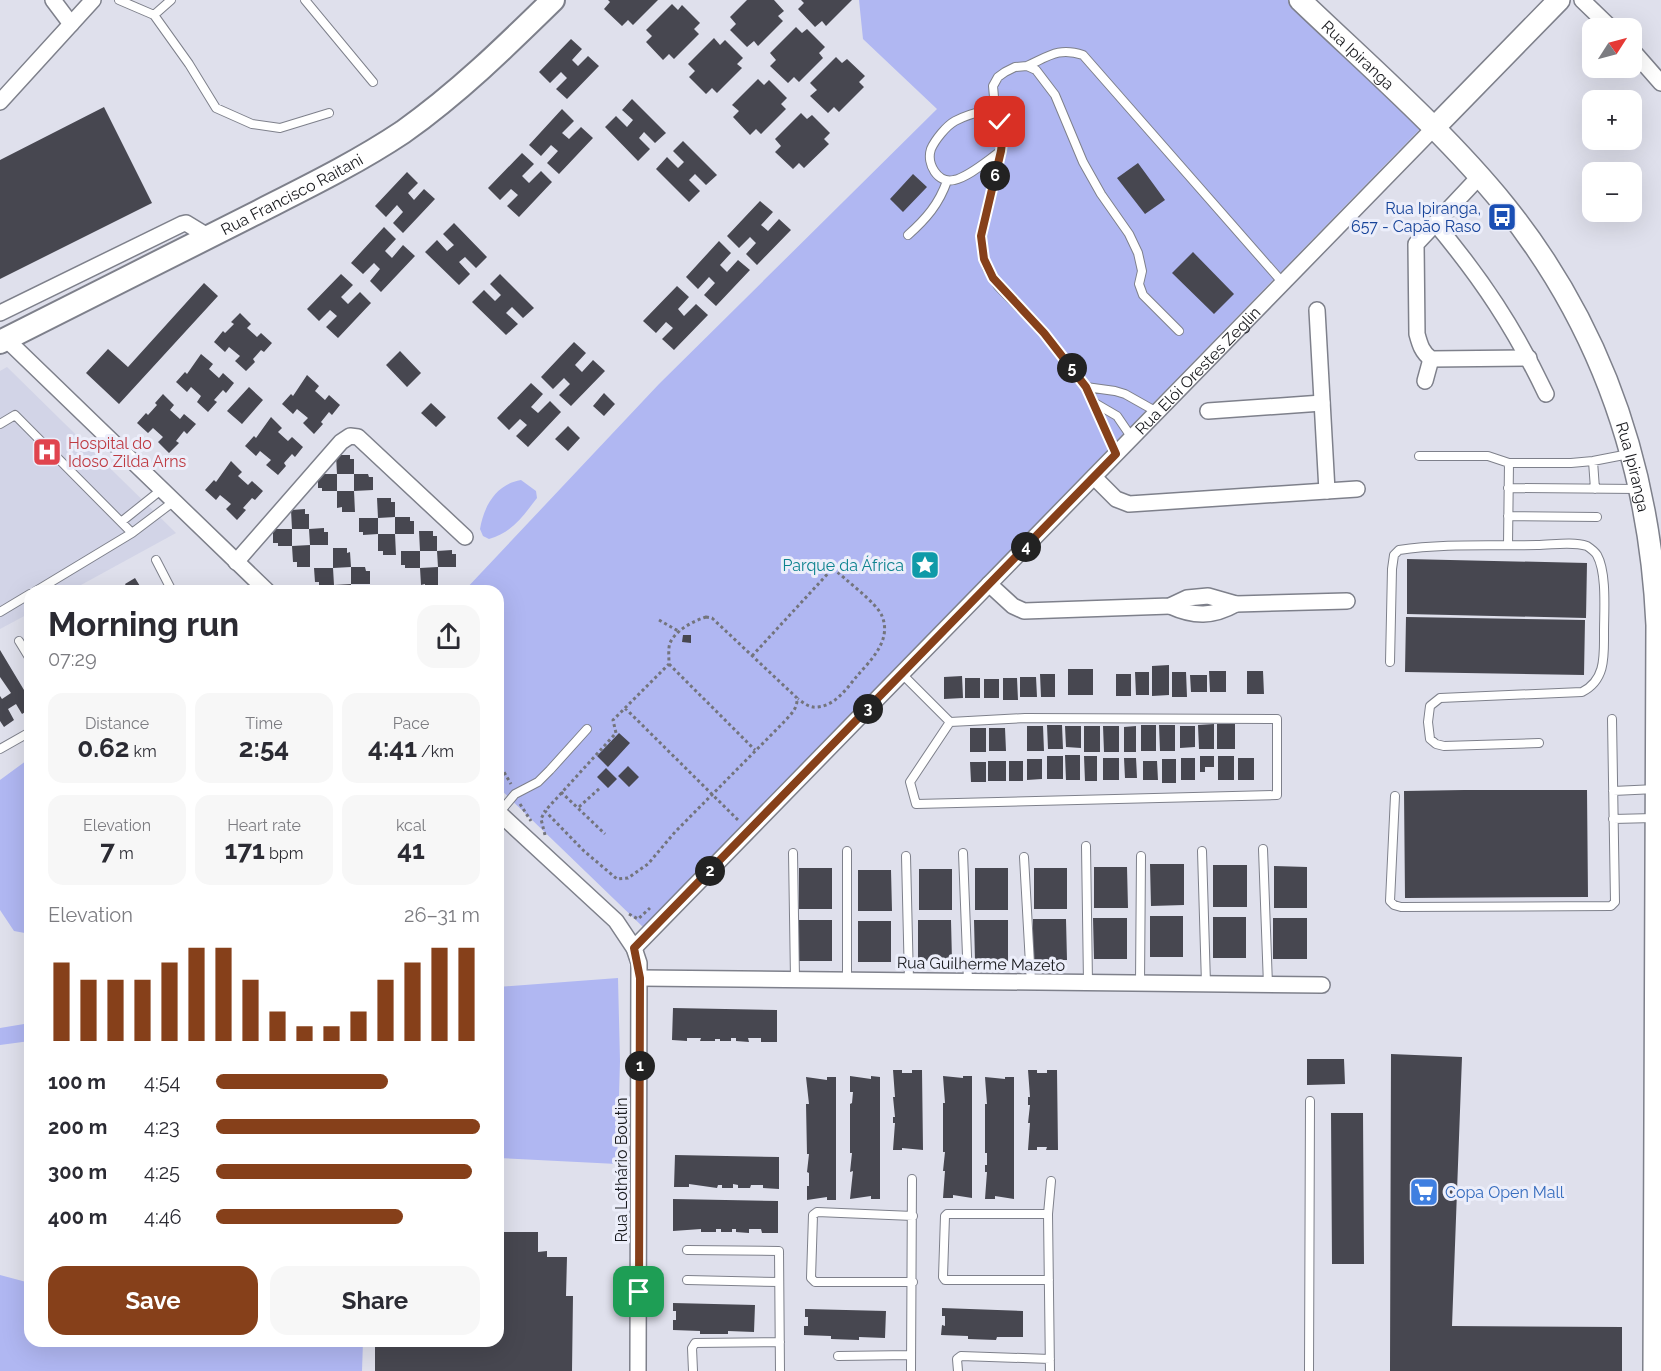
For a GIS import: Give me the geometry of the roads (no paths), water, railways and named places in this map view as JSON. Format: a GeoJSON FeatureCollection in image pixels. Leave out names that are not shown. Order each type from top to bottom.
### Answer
{"type":"FeatureCollection","features":[{"type":"Feature","properties":{"kind":"main road","name":"Rua Francisco Raitani"},"geometry":{"type":"LineString","coordinates":[[3,340],[329,175],[402,132],[482,69],[553,0]]}},
{"type":"Feature","properties":{"kind":"main road","name":"Rua Ipiranga"},"geometry":{"type":"LineString","coordinates":[[1300,0],[1433,129],[1479,177],[1530,238],[1553,273],[1594,349],[1610,388],[1631,453],[1651,548],[1659,666],[1657,789],[1658,1307],[1654,1371]]}},
{"type":"Feature","properties":{"kind":"main road","name":"Rua Elói Orestes Zeglin"},"geometry":{"type":"LineString","coordinates":[[1433,129],[1559,0]]}},
{"type":"Feature","properties":{"kind":"street"},"geometry":{"type":"LineString","coordinates":[[53,0],[71,24]]}},
{"type":"Feature","properties":{"kind":"street"},"geometry":{"type":"LineString","coordinates":[[0,102],[93,0]]}},
{"type":"Feature","properties":{"kind":"street"},"geometry":{"type":"LineString","coordinates":[[1582,0],[1601,18]]}},
{"type":"Feature","properties":{"kind":"street"},"geometry":{"type":"LineString","coordinates":[[1642,61],[1661,83]]}},
{"type":"Feature","properties":{"kind":"street","name":"Rua Elói Orestes Zeglin"},"geometry":{"type":"LineString","coordinates":[[634,948],[1433,129]]}},
{"type":"Feature","properties":{"kind":"street"},"geometry":{"type":"LineString","coordinates":[[1479,177],[1416,244],[1420,345],[1431,359],[1529,358]]}},
{"type":"Feature","properties":{"kind":"street"},"geometry":{"type":"LineString","coordinates":[[0,313],[182,224],[186,223],[209,237]]}},
{"type":"Feature","properties":{"kind":"street"},"geometry":{"type":"LineString","coordinates":[[1435,224],[1490,292],[1529,358],[1546,394]]}},
{"type":"Feature","properties":{"kind":"street"},"geometry":{"type":"LineString","coordinates":[[1317,310],[1327,491]]}},
{"type":"Feature","properties":{"kind":"street"},"geometry":{"type":"LineString","coordinates":[[3,340],[261,585]]}},
{"type":"Feature","properties":{"kind":"street"},"geometry":{"type":"LineString","coordinates":[[1425,381],[1431,359]]}},
{"type":"Feature","properties":{"kind":"street"},"geometry":{"type":"LineString","coordinates":[[1208,411],[1322,403]]}},
{"type":"Feature","properties":{"kind":"street"},"geometry":{"type":"LineString","coordinates":[[236,562],[334,450],[350,436],[358,437],[465,537]]}},
{"type":"Feature","properties":{"kind":"street"},"geometry":{"type":"LineString","coordinates":[[1094,477],[1123,504],[1357,489]]}},
{"type":"Feature","properties":{"kind":"street"},"geometry":{"type":"LineString","coordinates":[[990,584],[1019,610],[1170,606],[1187,598],[1208,596],[1236,604],[1347,602]]}},
{"type":"Feature","properties":{"kind":"street","name":"Rua Lothário Boutin"},"geometry":{"type":"LineString","coordinates":[[504,817],[600,904],[616,921],[634,948],[640,978],[639,1371]]}},
{"type":"Feature","properties":{"kind":"street","name":"Rua Guilherme Mazeto"},"geometry":{"type":"LineString","coordinates":[[640,978],[1322,986]]}},
{"type":"Feature","properties":{"kind":"lane"},"geometry":{"type":"LineString","coordinates":[[120,0],[154,15],[189,64],[216,108],[252,124],[280,128],[329,113]]}},
{"type":"Feature","properties":{"kind":"lane"},"geometry":{"type":"LineString","coordinates":[[154,15],[171,0]]}},
{"type":"Feature","properties":{"kind":"lane"},"geometry":{"type":"LineString","coordinates":[[305,0],[373,82]]}},
{"type":"Feature","properties":{"kind":"lane"},"geometry":{"type":"LineString","coordinates":[[1116,454],[1086,387],[1044,333],[998,286],[987,268],[981,236],[1003,134],[995,108],[993,86],[998,77],[1015,67],[1027,66],[1057,53],[1070,51],[1083,55],[1283,283]]}},
{"type":"Feature","properties":{"kind":"lane"},"geometry":{"type":"LineString","coordinates":[[1027,66],[1036,70],[1055,95],[1083,162],[1101,194],[1130,234],[1142,271],[1139,284],[1143,294],[1179,331]]}},
{"type":"Feature","properties":{"kind":"lane"},"geometry":{"type":"LineString","coordinates":[[995,108],[954,121],[931,150],[931,167],[937,175],[947,181],[956,180],[1001,151]]}},
{"type":"Feature","properties":{"kind":"lane"},"geometry":{"type":"LineString","coordinates":[[908,235],[940,199],[947,181]]}},
{"type":"Feature","properties":{"kind":"lane"},"geometry":{"type":"LineString","coordinates":[[1086,387],[1125,394],[1157,412]]}},
{"type":"Feature","properties":{"kind":"lane"},"geometry":{"type":"LineString","coordinates":[[1093,402],[1117,416],[1132,438]]}},
{"type":"Feature","properties":{"kind":"lane"},"geometry":{"type":"LineString","coordinates":[[0,424],[15,416],[132,533]]}},
{"type":"Feature","properties":{"kind":"lane"},"geometry":{"type":"LineString","coordinates":[[1419,456],[1488,456],[1509,463],[1593,461],[1631,453]]}},
{"type":"Feature","properties":{"kind":"lane"},"geometry":{"type":"LineString","coordinates":[[1593,461],[1595,489]]}},
{"type":"Feature","properties":{"kind":"lane"},"geometry":{"type":"LineString","coordinates":[[1508,545],[1509,463]]}},
{"type":"Feature","properties":{"kind":"lane"},"geometry":{"type":"LineString","coordinates":[[1508,488],[1640,489]]}},
{"type":"Feature","properties":{"kind":"lane"},"geometry":{"type":"LineString","coordinates":[[121,522],[161,490]]}},
{"type":"Feature","properties":{"kind":"lane"},"geometry":{"type":"LineString","coordinates":[[46,585],[132,533],[173,502]]}},
{"type":"Feature","properties":{"kind":"lane"},"geometry":{"type":"LineString","coordinates":[[1508,516],[1597,517]]}},
{"type":"Feature","properties":{"kind":"lane"},"geometry":{"type":"LineString","coordinates":[[1390,662],[1394,555],[1399,550],[1508,545],[1574,544],[1588,546],[1597,553],[1602,570],[1604,642],[1601,674],[1592,687],[1582,692],[1440,698],[1430,706],[1428,722],[1430,739],[1436,744],[1444,746],[1539,743]]}},
{"type":"Feature","properties":{"kind":"lane"},"geometry":{"type":"LineString","coordinates":[[156,560],[169,585]]}},
{"type":"Feature","properties":{"kind":"lane"},"geometry":{"type":"LineString","coordinates":[[0,612],[24,598]]}},
{"type":"Feature","properties":{"kind":"lane"},"geometry":{"type":"LineString","coordinates":[[19,641],[24,649]]}},
{"type":"Feature","properties":{"kind":"lane"},"geometry":{"type":"LineString","coordinates":[[902,674],[950,722],[1025,718],[1277,719],[1277,795],[916,804],[910,782],[950,722]]}},
{"type":"Feature","properties":{"kind":"lane"},"geometry":{"type":"LineString","coordinates":[[1395,796],[1390,901],[1394,905],[1401,907],[1611,906],[1615,902],[1612,719]]}},
{"type":"Feature","properties":{"kind":"lane"},"geometry":{"type":"LineString","coordinates":[[504,806],[515,794],[538,782],[586,729]]}},
{"type":"Feature","properties":{"kind":"lane"},"geometry":{"type":"LineString","coordinates":[[0,749],[24,735]]}},
{"type":"Feature","properties":{"kind":"lane"},"geometry":{"type":"LineString","coordinates":[[1613,791],[1657,789]]}},
{"type":"Feature","properties":{"kind":"lane"},"geometry":{"type":"LineString","coordinates":[[1613,819],[1657,818]]}},
{"type":"Feature","properties":{"kind":"lane"},"geometry":{"type":"LineString","coordinates":[[1086,846],[1088,983]]}},
{"type":"Feature","properties":{"kind":"lane"},"geometry":{"type":"LineString","coordinates":[[1263,849],[1268,985]]}},
{"type":"Feature","properties":{"kind":"lane"},"geometry":{"type":"LineString","coordinates":[[847,851],[848,980]]}},
{"type":"Feature","properties":{"kind":"lane"},"geometry":{"type":"LineString","coordinates":[[1202,851],[1206,984]]}},
{"type":"Feature","properties":{"kind":"lane"},"geometry":{"type":"LineString","coordinates":[[794,853],[795,979]]}},
{"type":"Feature","properties":{"kind":"lane"},"geometry":{"type":"LineString","coordinates":[[963,853],[968,981]]}},
{"type":"Feature","properties":{"kind":"lane"},"geometry":{"type":"LineString","coordinates":[[906,856],[909,981]]}},
{"type":"Feature","properties":{"kind":"lane"},"geometry":{"type":"LineString","coordinates":[[1140,983],[1141,856]]}},
{"type":"Feature","properties":{"kind":"lane"},"geometry":{"type":"LineString","coordinates":[[1024,857],[1031,982]]}},
{"type":"Feature","properties":{"kind":"lane"},"geometry":{"type":"LineString","coordinates":[[1309,1371],[1310,1101]]}},
{"type":"Feature","properties":{"kind":"lane"},"geometry":{"type":"LineString","coordinates":[[911,1371],[912,1179]]}},
{"type":"Feature","properties":{"kind":"lane"},"geometry":{"type":"LineString","coordinates":[[1050,1371],[1048,1214],[1051,1181]]}},
{"type":"Feature","properties":{"kind":"lane"},"geometry":{"type":"LineString","coordinates":[[913,1216],[817,1212],[813,1215],[811,1278],[815,1282],[913,1282]]}},
{"type":"Feature","properties":{"kind":"lane"},"geometry":{"type":"LineString","coordinates":[[1048,1214],[947,1214],[945,1216],[943,1277],[945,1280],[1049,1280]]}},
{"type":"Feature","properties":{"kind":"lane"},"geometry":{"type":"LineString","coordinates":[[687,1250],[778,1251],[780,1371]]}},
{"type":"Feature","properties":{"kind":"lane"},"geometry":{"type":"LineString","coordinates":[[687,1280],[779,1282]]}},
{"type":"Feature","properties":{"kind":"lane"},"geometry":{"type":"LineString","coordinates":[[693,1371],[692,1348],[695,1343],[780,1342]]}},
{"type":"Feature","properties":{"kind":"lane"},"geometry":{"type":"LineString","coordinates":[[838,1356],[911,1355]]}},
{"type":"Feature","properties":{"kind":"lane"},"geometry":{"type":"LineString","coordinates":[[958,1371],[957,1359],[961,1356],[1050,1359]]}},
{"type":"Feature","properties":{"kind":"place","name":"Rua Ipiranga, 657 - Capão Raso"},"geometry":{"type":"Point","coordinates":[1502,217]}},
{"type":"Feature","properties":{"kind":"place","name":"Hospital do Idoso Zilda Arns"},"geometry":{"type":"Point","coordinates":[47,452]}},
{"type":"Feature","properties":{"kind":"place","name":"Parque da África"},"geometry":{"type":"Point","coordinates":[925,565]}},
{"type":"Feature","properties":{"kind":"place","name":"Copa Open Mall"},"geometry":{"type":"Point","coordinates":[1424,1192]}}]}
